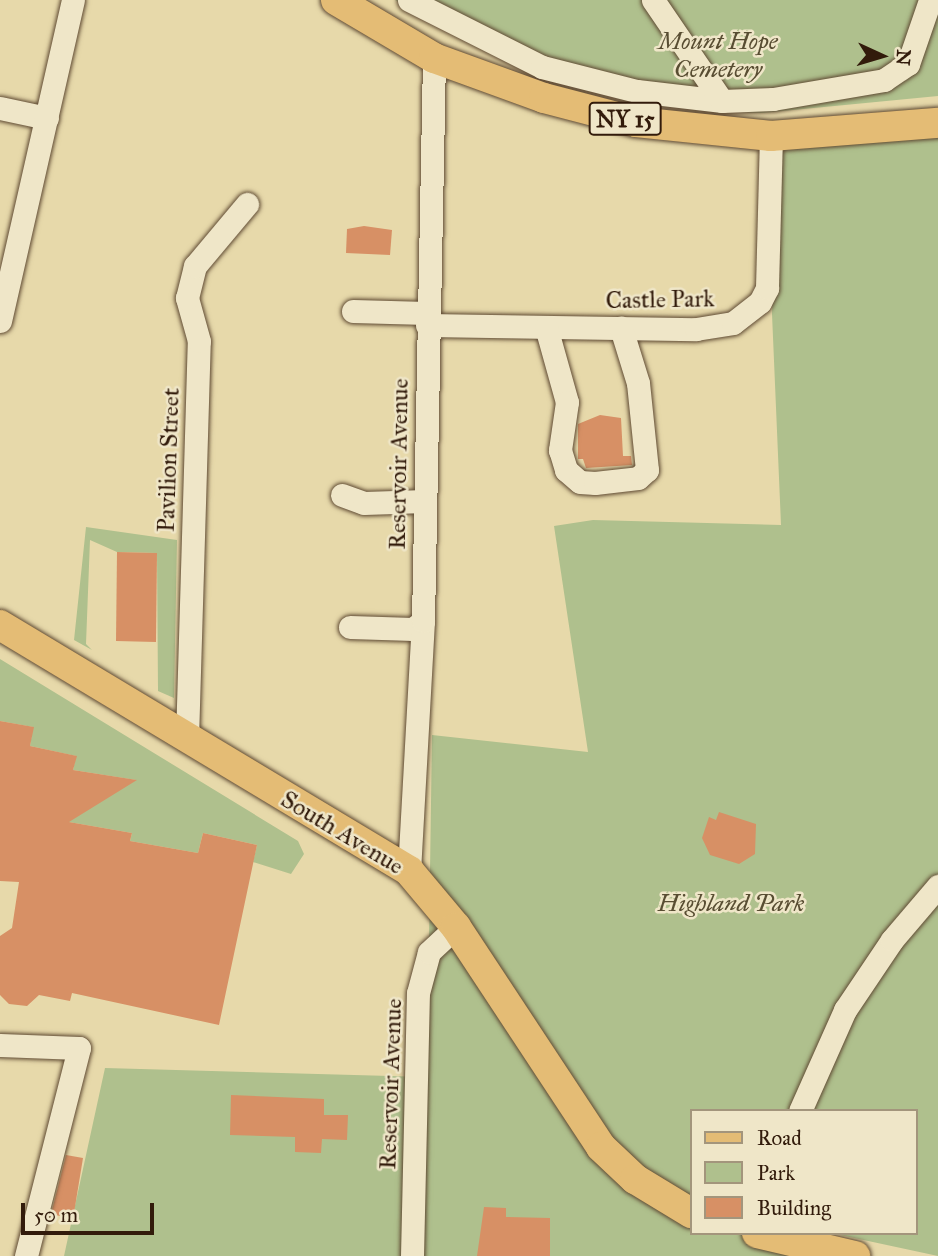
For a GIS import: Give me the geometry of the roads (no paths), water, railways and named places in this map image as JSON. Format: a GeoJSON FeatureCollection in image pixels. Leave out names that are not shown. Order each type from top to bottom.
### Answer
{"type":"FeatureCollection","features":[{"type":"Feature","properties":{"kind":"main road","name":"NY 15"},"geometry":{"type":"LineString","coordinates":[[336,0],[434,58],[532,94],[636,122],[771,136],[938,123]]}},
{"type":"Feature","properties":{"kind":"main road","name":"South Avenue"},"geometry":{"type":"LineString","coordinates":[[0,625],[410,871],[456,927],[601,1147],[635,1179],[690,1212]]}},
{"type":"Feature","properties":{"kind":"main road"},"geometry":{"type":"LineString","coordinates":[[765,1235],[800,1250],[855,1256]]}},
{"type":"Feature","properties":{"kind":"street"},"geometry":{"type":"LineString","coordinates":[[0,321],[73,0]]}},
{"type":"Feature","properties":{"kind":"street"},"geometry":{"type":"LineString","coordinates":[[409,0],[542,67],[637,91],[722,101],[773,99],[884,80],[908,64],[930,0]]}},
{"type":"Feature","properties":{"kind":"street"},"geometry":{"type":"LineString","coordinates":[[653,0],[722,101]]}},
{"type":"Feature","properties":{"kind":"street","name":"Reservoir Avenue"},"geometry":{"type":"LineString","coordinates":[[410,871],[423,621],[434,58]]}},
{"type":"Feature","properties":{"kind":"street"},"geometry":{"type":"LineString","coordinates":[[0,108],[47,118]]}},
{"type":"Feature","properties":{"kind":"street","name":"Castle Park"},"geometry":{"type":"LineString","coordinates":[[353,312],[546,327],[717,328],[760,302],[770,269],[771,136]]}},
{"type":"Feature","properties":{"kind":"street","name":"Pavilion Street"},"geometry":{"type":"LineString","coordinates":[[187,739],[199,341],[187,298],[195,266],[247,204]]}},
{"type":"Feature","properties":{"kind":"street"},"geometry":{"type":"LineString","coordinates":[[546,327],[567,401],[563,460],[580,482],[595,483],[638,478],[648,470],[638,383],[621,328]]}},
{"type":"Feature","properties":{"kind":"street"},"geometry":{"type":"LineString","coordinates":[[342,495],[364,503],[425,501]]}},
{"type":"Feature","properties":{"kind":"street"},"geometry":{"type":"LineString","coordinates":[[350,627],[413,629],[423,621]]}},
{"type":"Feature","properties":{"kind":"street"},"geometry":{"type":"LineString","coordinates":[[801,1109],[845,1010],[892,940],[938,886]]}},
{"type":"Feature","properties":{"kind":"street","name":"Reservoir Avenue"},"geometry":{"type":"LineString","coordinates":[[412,1256],[418,993],[429,952],[456,927]]}},
{"type":"Feature","properties":{"kind":"street"},"geometry":{"type":"LineString","coordinates":[[0,1045],[79,1048],[26,1256]]}},
{"type":"Feature","properties":{"kind":"park label","name":"Mount Hope Cemetery"},"geometry":{"type":"Point","coordinates":[718,56]}},
{"type":"Feature","properties":{"kind":"park label","name":"Highland Park"},"geometry":{"type":"Point","coordinates":[731,904]}}]}
